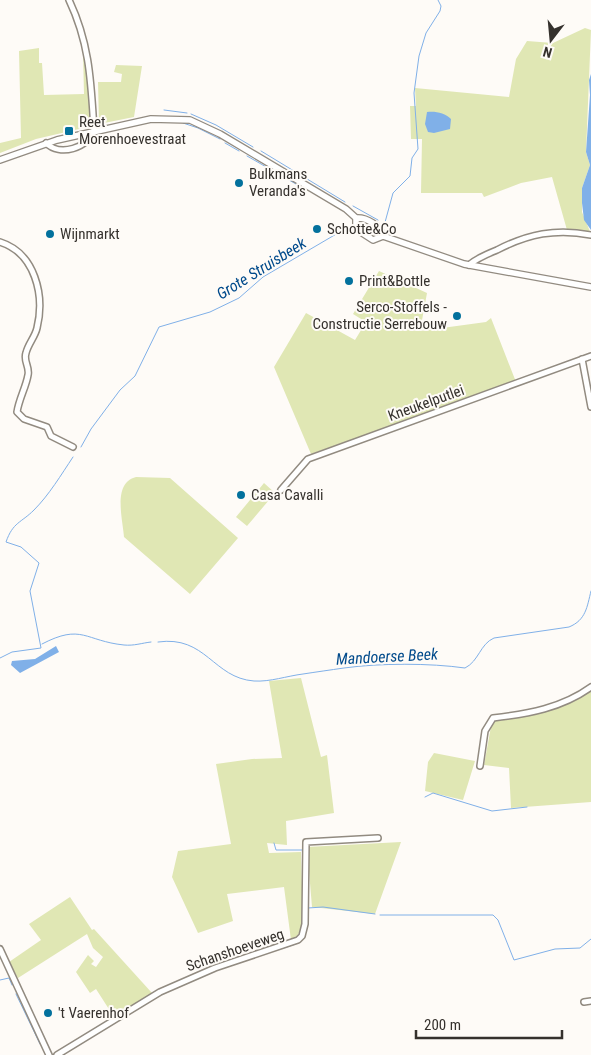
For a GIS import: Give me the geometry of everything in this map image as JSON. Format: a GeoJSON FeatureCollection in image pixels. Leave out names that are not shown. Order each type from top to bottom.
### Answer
{"type":"FeatureCollection","features":[{"type":"Feature","properties":{"kind":"street"},"geometry":{"type":"LineString","coordinates":[[46,143],[52,149],[61,150],[82,146],[91,139],[94,130],[90,63],[83,35],[69,0]]}},
{"type":"Feature","properties":{"kind":"street"},"geometry":{"type":"LineString","coordinates":[[0,160],[46,143],[94,130],[163,118],[179,118],[202,124],[346,209],[356,218],[362,218],[378,227],[384,236],[470,265],[591,287]]}},
{"type":"Feature","properties":{"kind":"street"},"geometry":{"type":"LineString","coordinates":[[356,218],[356,229],[361,233],[373,240],[384,236]]}},
{"type":"Feature","properties":{"kind":"street"},"geometry":{"type":"LineString","coordinates":[[470,265],[478,259],[529,236],[560,231],[591,235]]}},
{"type":"Feature","properties":{"kind":"street"},"geometry":{"type":"LineString","coordinates":[[0,242],[15,248],[31,266],[39,308],[36,331],[26,351],[24,360],[29,373],[17,412],[24,418],[48,427],[50,436],[73,447]]}},
{"type":"Feature","properties":{"kind":"street","name":"Kneukelputlei"},"geometry":{"type":"LineString","coordinates":[[281,490],[308,459],[591,356]]}},
{"type":"Feature","properties":{"kind":"street"},"geometry":{"type":"LineString","coordinates":[[582,359],[591,407]]}},
{"type":"Feature","properties":{"kind":"street"},"geometry":{"type":"LineString","coordinates":[[480,766],[485,731],[493,718],[546,709],[572,700],[591,687]]}},
{"type":"Feature","properties":{"kind":"street","name":"Schanshoeveweg"},"geometry":{"type":"LineString","coordinates":[[57,1055],[160,992],[215,968],[298,940],[302,936],[305,924],[306,842],[378,838]]}},
{"type":"Feature","properties":{"kind":"street"},"geometry":{"type":"LineString","coordinates":[[0,950],[49,1055]]}},
{"type":"Feature","properties":{"kind":"street"},"geometry":{"type":"LineString","coordinates":[[584,1002],[591,1001]]}},
{"type":"Feature","properties":{"kind":"green space"},"geometry":{"type":"Polygon","coordinates":[[[585,28],[591,30],[586,152],[590,165],[582,188],[582,212],[591,234],[567,230],[552,177],[521,183],[484,197],[482,193],[421,193],[422,139],[411,139],[410,106],[416,106],[415,88],[509,97],[516,59],[527,41],[553,43],[585,28]]]}},
{"type":"Feature","properties":{"kind":"green space"},"geometry":{"type":"Polygon","coordinates":[[[39,48],[39,63],[42,63],[44,95],[84,94],[83,51],[87,50],[92,126],[36,139],[0,153],[0,143],[21,138],[19,51],[39,48]]]}},
{"type":"Feature","properties":{"kind":"green space"},"geometry":{"type":"Polygon","coordinates":[[[116,65],[142,66],[134,117],[99,124],[98,82],[121,82],[122,74],[114,72],[116,65]]]}},
{"type":"Feature","properties":{"kind":"green space"},"geometry":{"type":"Polygon","coordinates":[[[379,271],[427,293],[420,331],[486,322],[491,318],[516,382],[311,454],[274,367],[306,313],[355,340],[366,322],[353,314],[379,271]]]}},
{"type":"Feature","properties":{"kind":"green space"},"geometry":{"type":"Polygon","coordinates":[[[136,477],[170,478],[238,538],[190,594],[124,537],[121,494],[129,481],[136,477]]]}},
{"type":"Feature","properties":{"kind":"green space"},"geometry":{"type":"Polygon","coordinates":[[[264,483],[275,493],[247,526],[236,517],[264,483]]]}},
{"type":"Feature","properties":{"kind":"green space"},"geometry":{"type":"Polygon","coordinates":[[[301,678],[321,757],[327,755],[334,813],[286,821],[287,845],[267,843],[269,853],[301,852],[303,924],[297,937],[291,940],[284,887],[227,894],[233,921],[198,933],[172,877],[178,851],[231,844],[216,764],[252,759],[282,758],[269,681],[301,678]]]}},
{"type":"Feature","properties":{"kind":"green space"},"geometry":{"type":"Polygon","coordinates":[[[591,690],[591,802],[511,808],[509,768],[484,765],[492,721],[540,711],[591,690]]]}},
{"type":"Feature","properties":{"kind":"green space"},"geometry":{"type":"Polygon","coordinates":[[[434,753],[475,761],[463,800],[425,791],[428,762],[434,753]]]}},
{"type":"Feature","properties":{"kind":"green space"},"geometry":{"type":"Polygon","coordinates":[[[401,842],[375,914],[312,907],[307,847],[401,842]]]}},
{"type":"Feature","properties":{"kind":"green space"},"geometry":{"type":"Polygon","coordinates":[[[70,897],[92,930],[94,929],[152,993],[114,1017],[96,989],[90,993],[76,972],[88,955],[94,961],[91,964],[96,967],[103,957],[93,948],[87,934],[18,978],[9,962],[41,940],[29,924],[70,897]]]}},
{"type":"Feature","properties":{"kind":"water"},"geometry":{"type":"Polygon","coordinates":[[[591,74],[591,230],[584,220],[582,188],[590,165],[586,152],[590,95],[589,80],[591,74]]]}},
{"type":"Feature","properties":{"kind":"water"},"geometry":{"type":"Polygon","coordinates":[[[427,112],[440,113],[449,117],[451,119],[450,129],[434,133],[428,132],[425,124],[427,112]]]}},
{"type":"Feature","properties":{"kind":"water"},"geometry":{"type":"Polygon","coordinates":[[[56,646],[59,652],[20,673],[11,665],[12,661],[35,659],[56,646]]]}},
{"type":"Feature","properties":{"kind":"waterway","name":"Grote Struisbeek"},"geometry":{"type":"LineString","coordinates":[[384,226],[393,193],[410,176],[412,158],[418,149],[414,93],[419,56],[426,33],[440,11],[441,6],[438,0]]}},
{"type":"Feature","properties":{"kind":"waterway"},"geometry":{"type":"LineString","coordinates":[[164,110],[187,113]]}},
{"type":"Feature","properties":{"kind":"waterway"},"geometry":{"type":"LineString","coordinates":[[191,114],[216,125],[253,147]]}},
{"type":"Feature","properties":{"kind":"waterway"},"geometry":{"type":"LineString","coordinates":[[183,123],[220,139]]}},
{"type":"Feature","properties":{"kind":"waterway"},"geometry":{"type":"LineString","coordinates":[[225,143],[239,151]]}},
{"type":"Feature","properties":{"kind":"waterway"},"geometry":{"type":"LineString","coordinates":[[261,151],[345,202]]}},
{"type":"Feature","properties":{"kind":"waterway"},"geometry":{"type":"LineString","coordinates":[[247,156],[268,168]]}},
{"type":"Feature","properties":{"kind":"waterway"},"geometry":{"type":"LineString","coordinates":[[273,171],[296,184]]}},
{"type":"Feature","properties":{"kind":"waterway"},"geometry":{"type":"LineString","coordinates":[[353,206],[378,220]]}},
{"type":"Feature","properties":{"kind":"waterway","name":"Grote Struisbeek"},"geometry":{"type":"LineString","coordinates":[[81,447],[91,429],[120,390],[135,376],[159,327],[210,312],[239,298],[263,277],[338,233]]}},
{"type":"Feature","properties":{"kind":"waterway","name":"Grote Struisbeek"},"geometry":{"type":"LineString","coordinates":[[0,658],[12,652],[41,648],[30,591],[39,563],[21,547],[6,542],[12,530],[45,498],[73,457]]}},
{"type":"Feature","properties":{"kind":"waterway","name":"Mandoerse Beek"},"geometry":{"type":"LineString","coordinates":[[158,642],[174,642],[187,645],[199,650],[228,673],[254,681],[266,681],[358,666],[389,664],[421,664],[465,668],[470,665],[486,644],[494,638],[569,627],[575,624],[585,612],[591,591]]}},
{"type":"Feature","properties":{"kind":"waterway","name":"Mandoerse Beek"},"geometry":{"type":"LineString","coordinates":[[42,644],[55,638],[75,634],[124,645],[151,642]]}},
{"type":"Feature","properties":{"kind":"waterway"},"geometry":{"type":"LineString","coordinates":[[425,797],[433,793],[492,811],[527,807]]}},
{"type":"Feature","properties":{"kind":"waterway"},"geometry":{"type":"LineString","coordinates":[[274,843],[276,850],[303,850],[303,862]]}},
{"type":"Feature","properties":{"kind":"waterway"},"geometry":{"type":"LineString","coordinates":[[308,908],[323,907],[375,914]]}},
{"type":"Feature","properties":{"kind":"waterway"},"geometry":{"type":"LineString","coordinates":[[305,934],[308,912]]}},
{"type":"Feature","properties":{"kind":"waterway"},"geometry":{"type":"LineString","coordinates":[[380,915],[493,915],[498,920],[514,960],[555,949],[580,948],[591,939]]}},
{"type":"Feature","properties":{"kind":"waterway"},"geometry":{"type":"LineString","coordinates":[[274,951],[296,944],[303,938]]}},
{"type":"Feature","properties":{"kind":"waterway"},"geometry":{"type":"LineString","coordinates":[[210,973],[220,969]]}},
{"type":"Feature","properties":{"kind":"waterway"},"geometry":{"type":"LineString","coordinates":[[0,980],[9,978],[12,985]]}},
{"type":"Feature","properties":{"kind":"waterway"},"geometry":{"type":"LineString","coordinates":[[16,994],[40,1044]]}},
{"type":"Feature","properties":{"kind":"place","name":"Reet Morenhoevestraat"},"geometry":{"type":"Point","coordinates":[69,131]}},
{"type":"Feature","properties":{"kind":"place","name":"Bulkmans Veranda's"},"geometry":{"type":"Point","coordinates":[239,183]}},
{"type":"Feature","properties":{"kind":"place","name":"Schotte&Co"},"geometry":{"type":"Point","coordinates":[317,229]}},
{"type":"Feature","properties":{"kind":"place","name":"Wijnmarkt"},"geometry":{"type":"Point","coordinates":[50,234]}},
{"type":"Feature","properties":{"kind":"place","name":"Print&Bottle"},"geometry":{"type":"Point","coordinates":[349,281]}},
{"type":"Feature","properties":{"kind":"place","name":"Serco-Stoffels - Constructie Serrebouw"},"geometry":{"type":"Point","coordinates":[457,316]}},
{"type":"Feature","properties":{"kind":"place","name":"Casa Cavalli"},"geometry":{"type":"Point","coordinates":[241,495]}},
{"type":"Feature","properties":{"kind":"place","name":"'t Vaerenhof"},"geometry":{"type":"Point","coordinates":[48,1013]}}]}
